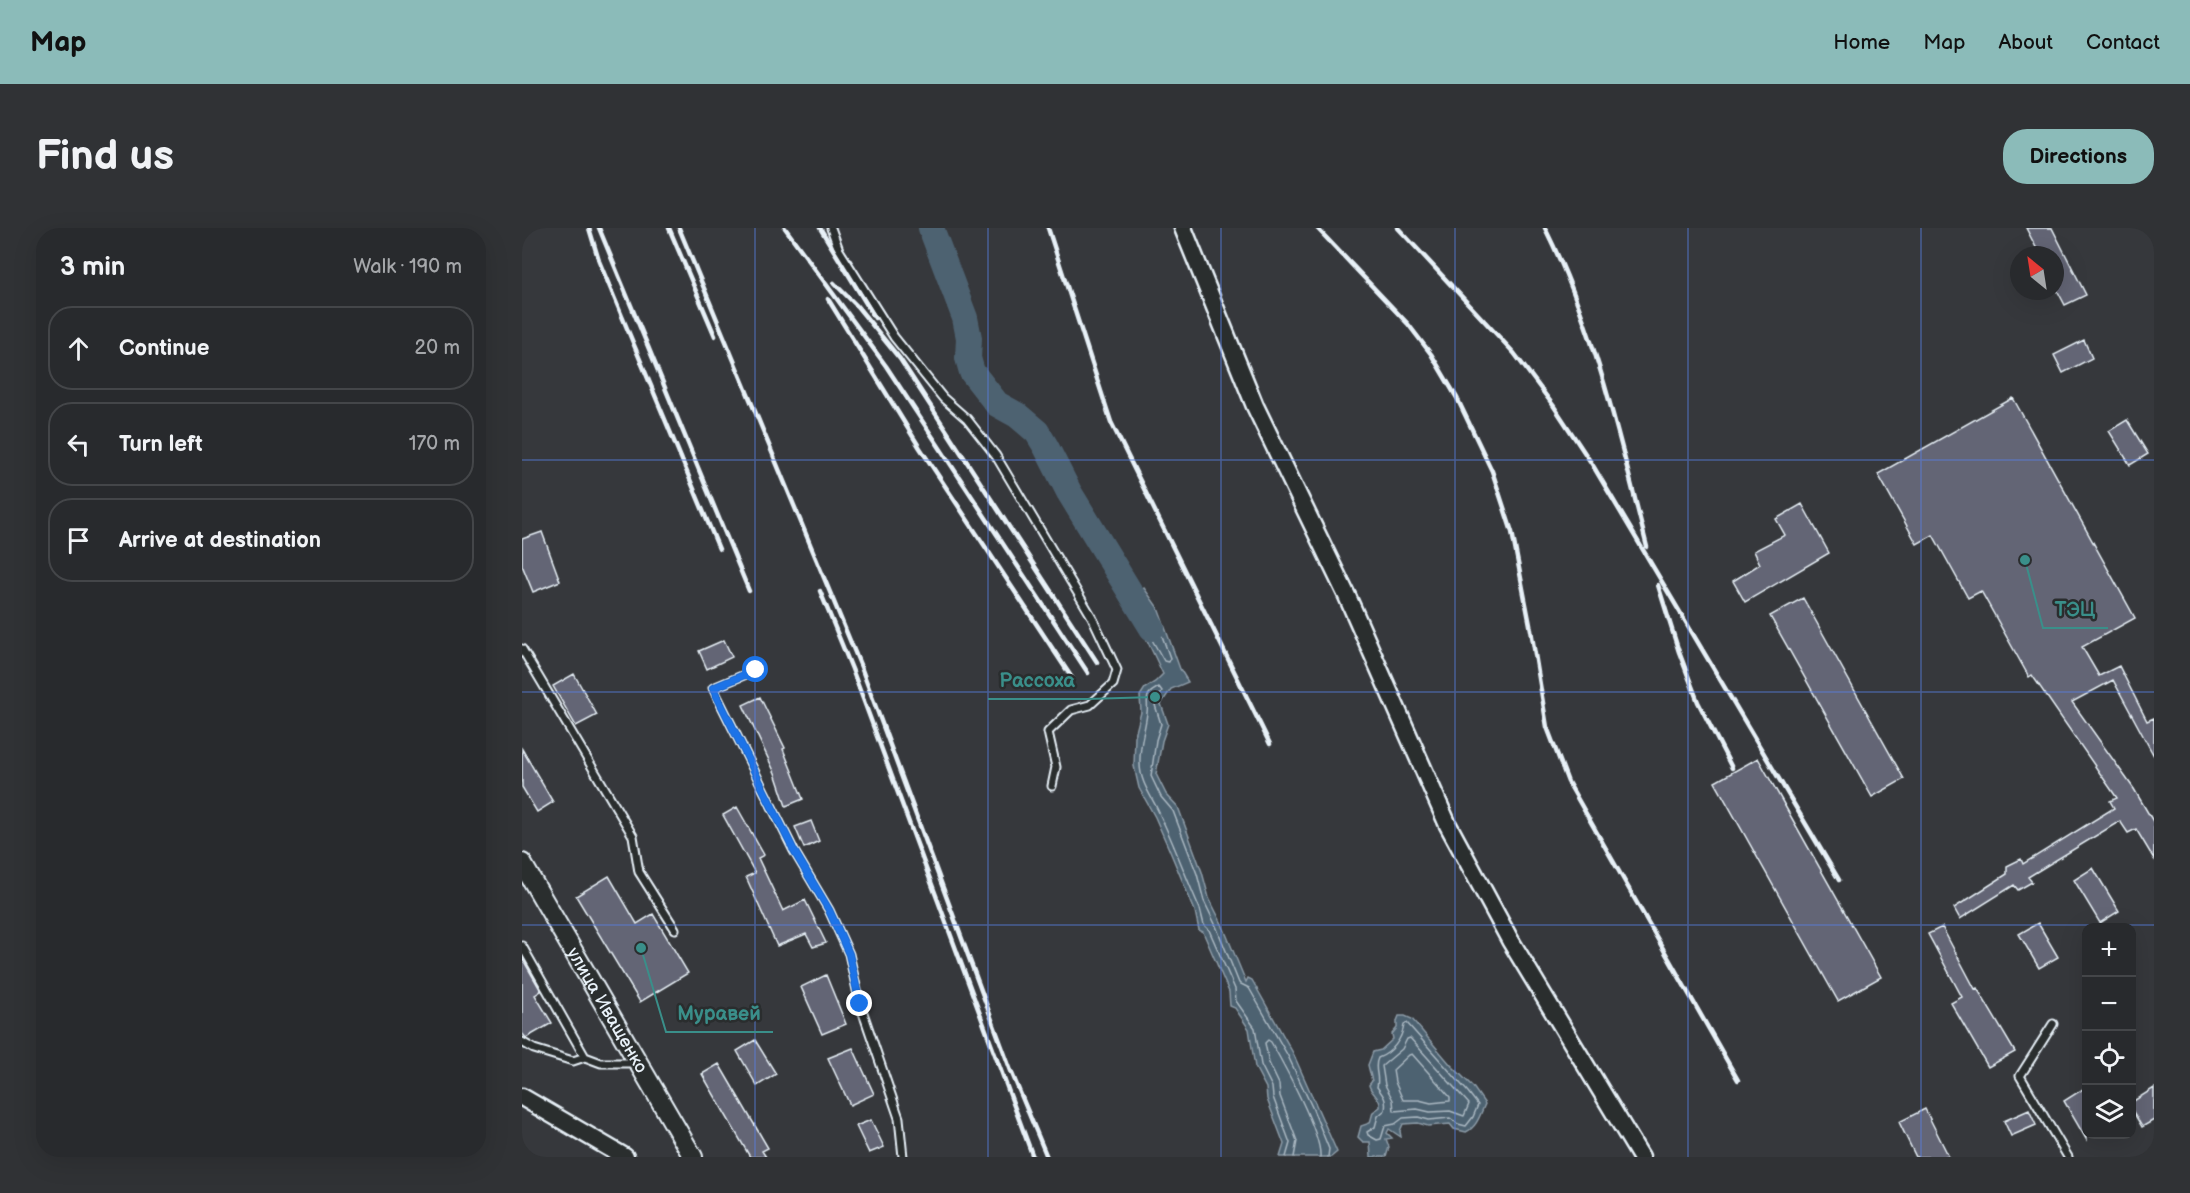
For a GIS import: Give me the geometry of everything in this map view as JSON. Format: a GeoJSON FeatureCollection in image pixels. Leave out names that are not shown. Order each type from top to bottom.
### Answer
{"type":"FeatureCollection","features":[{"type":"Feature","properties":{"kind":"main road","name":"улица Иващенко"},"geometry":{"type":"LineString","coordinates":[[522,863],[693,1157]]}},
{"type":"Feature","properties":{"kind":"street"},"geometry":{"type":"LineString","coordinates":[[1183,228],[1255,406],[1347,596],[1448,825],[1510,940],[1641,1157]]}},
{"type":"Feature","properties":{"kind":"street"},"geometry":{"type":"LineString","coordinates":[[522,1097],[625,1157]]}},
{"type":"Feature","properties":{"kind":"lane"},"geometry":{"type":"LineString","coordinates":[[831,228],[839,250],[894,337],[943,398],[967,419],[996,456],[1092,618],[1117,670],[1113,684],[1090,705],[1071,710],[1048,732],[1056,767],[1052,786]]}},
{"type":"Feature","properties":{"kind":"lane"},"geometry":{"type":"LineString","coordinates":[[522,649],[633,836],[639,872],[675,929]]}},
{"type":"Feature","properties":{"kind":"lane"},"geometry":{"type":"LineString","coordinates":[[756,670],[713,688],[794,851],[829,910],[849,954],[860,1004],[899,1118],[903,1157]]}},
{"type":"Feature","properties":{"kind":"lane"},"geometry":{"type":"LineString","coordinates":[[522,945],[585,1057]]}},
{"type":"Feature","properties":{"kind":"lane"},"geometry":{"type":"LineString","coordinates":[[2053,1024],[2020,1076],[2068,1157]]}},
{"type":"Feature","properties":{"kind":"lane"},"geometry":{"type":"LineString","coordinates":[[522,1042],[534,1049],[573,1060],[585,1057],[602,1063],[638,1063]]}},
{"type":"Feature","properties":{"kind":"water"},"geometry":{"type":"Polygon","coordinates":[[[1144,588],[1158,608],[1180,669],[1188,682],[1171,689],[1161,704],[1168,724],[1162,741],[1156,774],[1166,794],[1178,807],[1209,898],[1246,982],[1248,978],[1252,980],[1293,1053],[1337,1152],[1331,1157],[1280,1157],[1284,1144],[1267,1099],[1266,1088],[1255,1067],[1249,1029],[1235,1008],[1230,1006],[1229,992],[1203,932],[1199,930],[1195,911],[1155,817],[1139,788],[1134,766],[1135,736],[1141,712],[1140,696],[1145,688],[1163,674],[1146,638],[1125,605],[1144,588]]]}},
{"type":"Feature","properties":{"kind":"water"},"geometry":{"type":"Polygon","coordinates":[[[1399,1016],[1412,1019],[1473,1087],[1485,1104],[1476,1124],[1466,1132],[1454,1129],[1450,1124],[1428,1126],[1418,1123],[1403,1124],[1400,1131],[1401,1137],[1389,1129],[1387,1133],[1392,1138],[1386,1139],[1389,1147],[1386,1157],[1371,1157],[1370,1142],[1363,1142],[1358,1137],[1361,1126],[1370,1123],[1373,1112],[1380,1107],[1369,1085],[1372,1081],[1368,1065],[1373,1052],[1381,1050],[1393,1039],[1392,1034],[1397,1028],[1399,1016]]]}},
{"type":"Feature","properties":{"kind":"building"},"geometry":{"type":"Polygon","coordinates":[[[2026,228],[2052,228],[2061,246],[2035,246],[2026,228]]]}},
{"type":"Feature","properties":{"kind":"building"},"geometry":{"type":"Polygon","coordinates":[[[2064,252],[2086,295],[2065,305],[2062,300],[2064,252]]]}},
{"type":"Feature","properties":{"kind":"building"},"geometry":{"type":"Polygon","coordinates":[[[2084,340],[2092,358],[2063,373],[2054,355],[2084,340]]]}},
{"type":"Feature","properties":{"kind":"building"},"geometry":{"type":"Polygon","coordinates":[[[2013,398],[2135,618],[2082,647],[2099,676],[2119,666],[2147,721],[2154,718],[2154,756],[2113,680],[2072,702],[2134,789],[2154,823],[2154,859],[2136,829],[2128,833],[2120,821],[2028,877],[2032,882],[2018,890],[2014,885],[1960,919],[1954,908],[2007,874],[2007,866],[2021,859],[2023,864],[2114,808],[2110,801],[2117,798],[2032,675],[2029,677],[1981,591],[1968,598],[1933,535],[1917,544],[1878,474],[2013,398]]]}},
{"type":"Feature","properties":{"kind":"building"},"geometry":{"type":"Polygon","coordinates":[[[2127,420],[2148,454],[2130,465],[2109,431],[2127,420]]]}},
{"type":"Feature","properties":{"kind":"building"},"geometry":{"type":"Polygon","coordinates":[[[1802,504],[1829,553],[1745,602],[1733,581],[1760,564],[1754,551],[1785,535],[1776,519],[1802,504]]]}},
{"type":"Feature","properties":{"kind":"building"},"geometry":{"type":"Polygon","coordinates":[[[542,532],[560,581],[533,592],[522,565],[522,539],[542,532]]]}},
{"type":"Feature","properties":{"kind":"building"},"geometry":{"type":"Polygon","coordinates":[[[1803,598],[1904,779],[1872,797],[1770,616],[1803,598]]]}},
{"type":"Feature","properties":{"kind":"building"},"geometry":{"type":"Polygon","coordinates":[[[724,640],[732,657],[707,669],[699,651],[724,640]]]}},
{"type":"Feature","properties":{"kind":"building"},"geometry":{"type":"Polygon","coordinates":[[[574,674],[597,715],[576,726],[553,686],[574,674]]]}},
{"type":"Feature","properties":{"kind":"building"},"geometry":{"type":"Polygon","coordinates":[[[760,697],[785,748],[783,749],[803,799],[786,806],[775,773],[743,705],[760,697]]]}},
{"type":"Feature","properties":{"kind":"building"},"geometry":{"type":"Polygon","coordinates":[[[522,749],[553,802],[537,812],[522,787],[522,749]]]}},
{"type":"Feature","properties":{"kind":"building"},"geometry":{"type":"Polygon","coordinates":[[[1758,758],[1881,977],[1838,1001],[1715,782],[1758,758]]]}},
{"type":"Feature","properties":{"kind":"building"},"geometry":{"type":"Polygon","coordinates":[[[737,807],[764,855],[758,858],[783,911],[805,900],[826,943],[813,947],[806,934],[777,946],[746,877],[755,873],[723,815],[737,807]]]}},
{"type":"Feature","properties":{"kind":"building"},"geometry":{"type":"Polygon","coordinates":[[[811,821],[819,841],[804,848],[795,827],[811,821]]]}},
{"type":"Feature","properties":{"kind":"building"},"geometry":{"type":"Polygon","coordinates":[[[2093,868],[2119,911],[2100,923],[2074,880],[2093,868]]]}},
{"type":"Feature","properties":{"kind":"building"},"geometry":{"type":"Polygon","coordinates":[[[609,876],[637,924],[653,914],[688,973],[640,1002],[576,896],[609,876]]]}},
{"type":"Feature","properties":{"kind":"building"},"geometry":{"type":"Polygon","coordinates":[[[2038,923],[2058,957],[2039,968],[2019,934],[2038,923]]]}},
{"type":"Feature","properties":{"kind":"building"},"geometry":{"type":"Polygon","coordinates":[[[1942,927],[1975,989],[1977,988],[2015,1052],[1988,1067],[1951,1003],[1962,997],[1928,934],[1942,927]]]}},
{"type":"Feature","properties":{"kind":"building"},"geometry":{"type":"Polygon","coordinates":[[[522,958],[541,991],[535,995],[552,1023],[526,1038],[522,1033],[522,958]]]}},
{"type":"Feature","properties":{"kind":"building"},"geometry":{"type":"Polygon","coordinates":[[[826,975],[846,1024],[822,1034],[801,987],[826,975]]]}},
{"type":"Feature","properties":{"kind":"building"},"geometry":{"type":"Polygon","coordinates":[[[755,1040],[776,1074],[757,1086],[737,1051],[755,1040]]]}},
{"type":"Feature","properties":{"kind":"building"},"geometry":{"type":"Polygon","coordinates":[[[853,1048],[874,1094],[850,1105],[828,1058],[853,1048]]]}},
{"type":"Feature","properties":{"kind":"building"},"geometry":{"type":"Polygon","coordinates":[[[719,1064],[768,1148],[762,1151],[766,1157],[750,1157],[702,1074],[719,1064]]]}},
{"type":"Feature","properties":{"kind":"building"},"geometry":{"type":"Polygon","coordinates":[[[2154,1088],[2154,1120],[2142,1127],[2136,1117],[2136,1099],[2154,1088]]]}},
{"type":"Feature","properties":{"kind":"building"},"geometry":{"type":"Polygon","coordinates":[[[2082,1090],[2082,1132],[2064,1101],[2082,1090]]]}},
{"type":"Feature","properties":{"kind":"building"},"geometry":{"type":"Polygon","coordinates":[[[1925,1109],[1949,1157],[1916,1157],[1899,1122],[1925,1109]]]}},
{"type":"Feature","properties":{"kind":"building"},"geometry":{"type":"Polygon","coordinates":[[[2029,1110],[2036,1125],[2011,1136],[2004,1121],[2029,1110]]]}},
{"type":"Feature","properties":{"kind":"building"},"geometry":{"type":"Polygon","coordinates":[[[871,1120],[884,1147],[869,1153],[856,1126],[871,1120]]]}},
{"type":"Feature","properties":{"kind":"waterway"},"geometry":{"type":"LineString","coordinates":[[931,228],[965,318],[969,338],[968,358],[972,372],[997,404],[1017,415],[1037,432],[1069,492],[1152,628]]}},
{"type":"Feature","properties":{"kind":"railway"},"geometry":{"type":"LineString","coordinates":[[589,228],[599,261],[719,549]]}},
{"type":"Feature","properties":{"kind":"railway"},"geometry":{"type":"LineString","coordinates":[[599,228],[749,591]]}},
{"type":"Feature","properties":{"kind":"railway"},"geometry":{"type":"LineString","coordinates":[[669,228],[715,336]]}},
{"type":"Feature","properties":{"kind":"railway"},"geometry":{"type":"LineString","coordinates":[[679,228],[861,667],[1011,1071],[1047,1157]]}},
{"type":"Feature","properties":{"kind":"railway"},"geometry":{"type":"LineString","coordinates":[[785,228],[886,366],[1088,673]]}},
{"type":"Feature","properties":{"kind":"railway"},"geometry":{"type":"LineString","coordinates":[[820,228],[875,318]]}},
{"type":"Feature","properties":{"kind":"railway"},"geometry":{"type":"LineString","coordinates":[[1048,228],[1111,422],[1270,744]]}},
{"type":"Feature","properties":{"kind":"railway"},"geometry":{"type":"LineString","coordinates":[[1317,228],[1408,324],[1431,354],[1457,398],[1492,471],[1512,532],[1547,727],[1568,782],[1738,1080]]}},
{"type":"Feature","properties":{"kind":"railway"},"geometry":{"type":"LineString","coordinates":[[1398,228],[1514,353],[1553,405],[1592,464],[1839,880]]}},
{"type":"Feature","properties":{"kind":"railway"},"geometry":{"type":"LineString","coordinates":[[1545,228],[1578,305],[1605,385],[1647,547]]}},
{"type":"Feature","properties":{"kind":"railway"},"geometry":{"type":"LineString","coordinates":[[834,283],[856,305],[900,359],[1097,662]]}},
{"type":"Feature","properties":{"kind":"railway"},"geometry":{"type":"LineString","coordinates":[[828,299],[920,448],[1072,678]]}},
{"type":"Feature","properties":{"kind":"railway"},"geometry":{"type":"LineString","coordinates":[[1658,585],[1679,652],[1698,702],[1732,768]]}},
{"type":"Feature","properties":{"kind":"railway"},"geometry":{"type":"LineString","coordinates":[[820,591],[852,669],[1033,1157]]}},
{"type":"Feature","properties":{"kind":"place","name":"ТЭЦ"},"geometry":{"type":"Point","coordinates":[2025,560]}},
{"type":"Feature","properties":{"kind":"place","name":"Рассоха"},"geometry":{"type":"Point","coordinates":[1155,697]}},
{"type":"Feature","properties":{"kind":"place","name":"Муравей"},"geometry":{"type":"Point","coordinates":[641,948]}},
{"type":"Feature","properties":{"kind":"route"},"geometry":{"type":"LineString","coordinates":[[756,670],[713,688],[794,851],[829,910],[849,954],[860,1004]]}}]}
